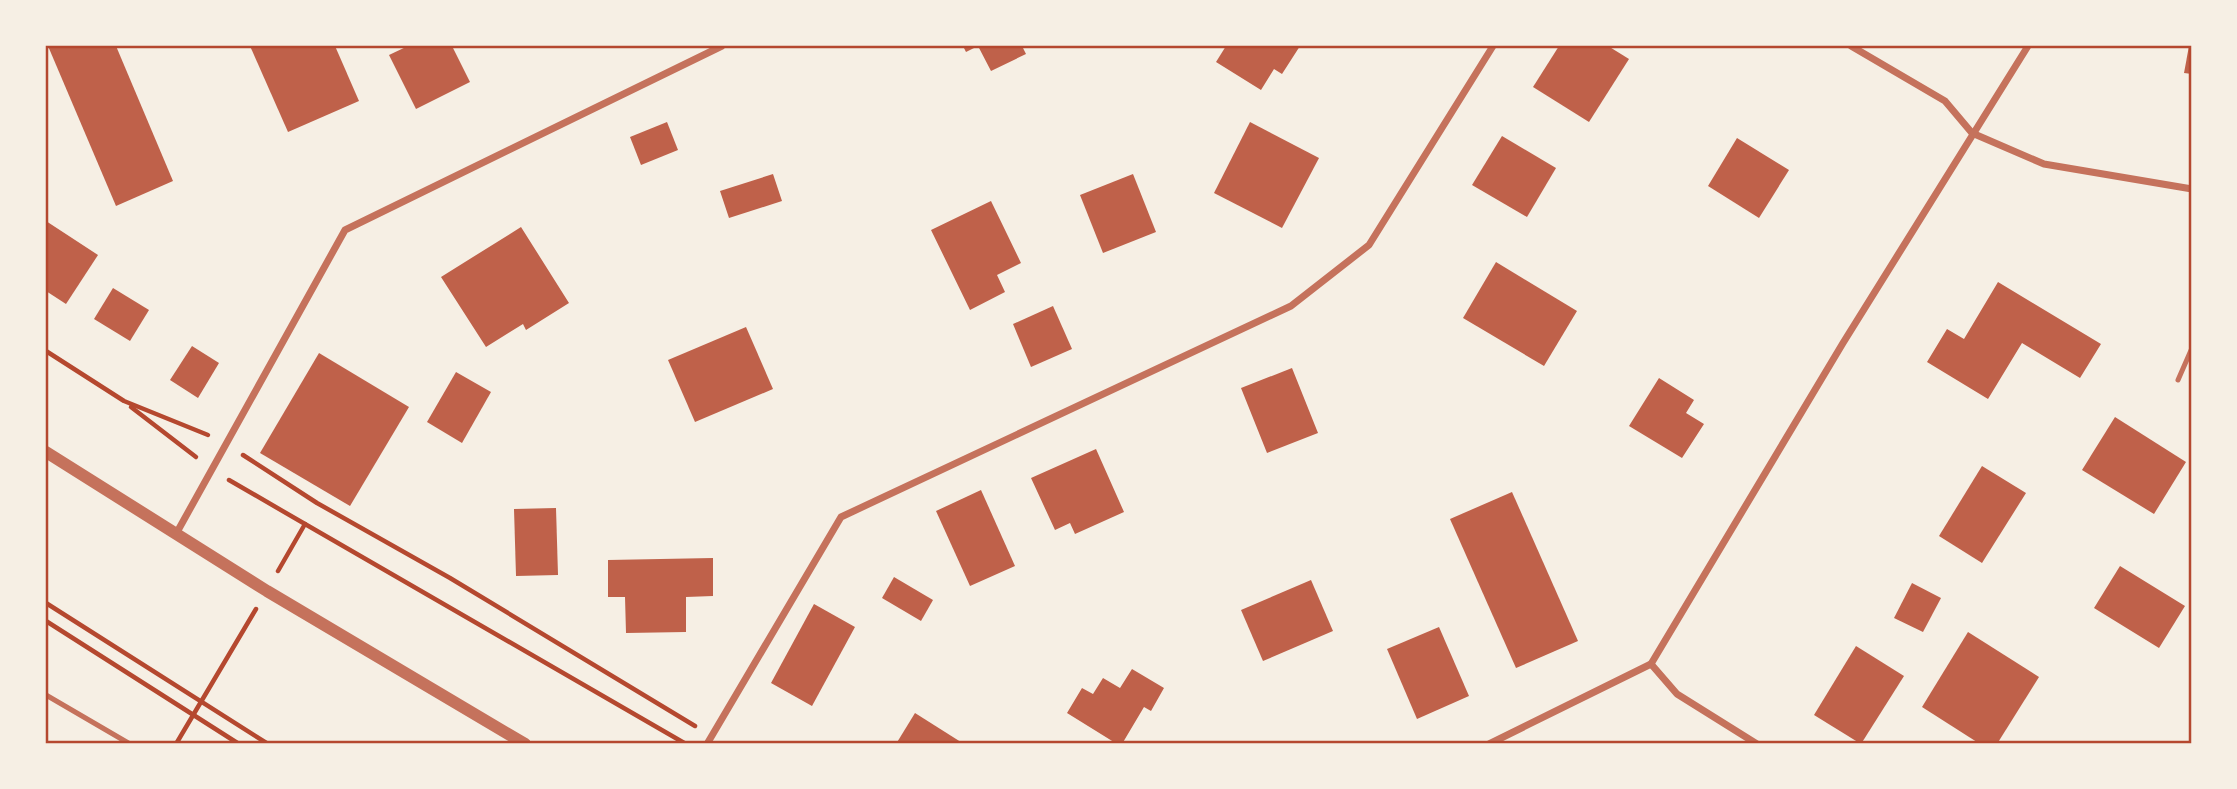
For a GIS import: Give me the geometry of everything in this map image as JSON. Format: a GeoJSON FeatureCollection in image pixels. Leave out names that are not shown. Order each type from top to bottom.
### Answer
{"type":"FeatureCollection","features":[{"type":"Feature","properties":{"kind":"street"},"geometry":{"type":"LineString","coordinates":[[176,534],[345,230],[722,46]]}},
{"type":"Feature","properties":{"kind":"street"},"geometry":{"type":"LineString","coordinates":[[709,740],[841,517],[1291,306],[1369,245],[1493,46]]}},
{"type":"Feature","properties":{"kind":"street"},"geometry":{"type":"LineString","coordinates":[[1851,46],[1945,101],[1972,133],[2044,164],[2192,189]]}},
{"type":"Feature","properties":{"kind":"street"},"geometry":{"type":"LineString","coordinates":[[1489,744],[1651,664],[1972,133],[2028,46]]}},
{"type":"Feature","properties":{"kind":"street"},"geometry":{"type":"LineString","coordinates":[[46,452],[267,591],[525,744]]}},
{"type":"Feature","properties":{"kind":"street"},"geometry":{"type":"LineString","coordinates":[[1651,664],[1677,694],[1757,744]]}},
{"type":"Feature","properties":{"kind":"lane"},"geometry":{"type":"LineString","coordinates":[[2178,380],[2192,348]]}},
{"type":"Feature","properties":{"kind":"lane"},"geometry":{"type":"LineString","coordinates":[[46,695],[130,744]]}},
{"type":"Feature","properties":{"kind":"path"},"geometry":{"type":"LineString","coordinates":[[46,351],[124,401],[226,444],[317,503],[450,578],[709,740]]}},
{"type":"Feature","properties":{"kind":"path"},"geometry":{"type":"LineString","coordinates":[[304,524],[686,744]]}},
{"type":"Feature","properties":{"kind":"path"},"geometry":{"type":"LineString","coordinates":[[46,603],[268,744]]}},
{"type":"Feature","properties":{"kind":"path"},"geometry":{"type":"LineString","coordinates":[[46,621],[239,744]]}},
{"type":"Feature","properties":{"kind":"building"},"geometry":{"type":"Polygon","coordinates":[[[48,46],[116,46],[173,181],[116,206],[48,46]]]}},
{"type":"Feature","properties":{"kind":"building"},"geometry":{"type":"Polygon","coordinates":[[[250,46],[335,46],[359,101],[288,132],[250,46]]]}},
{"type":"Feature","properties":{"kind":"building"},"geometry":{"type":"Polygon","coordinates":[[[408,46],[452,46],[470,82],[416,109],[389,55],[408,46]]]}},
{"type":"Feature","properties":{"kind":"building"},"geometry":{"type":"Polygon","coordinates":[[[963,46],[978,46],[966,52],[963,46]]]}},
{"type":"Feature","properties":{"kind":"building"},"geometry":{"type":"Polygon","coordinates":[[[978,46],[1022,46],[1026,54],[991,71],[978,46]]]}},
{"type":"Feature","properties":{"kind":"building"},"geometry":{"type":"Polygon","coordinates":[[[1226,46],[1300,46],[1282,74],[1274,69],[1261,90],[1216,62],[1226,46]]]}},
{"type":"Feature","properties":{"kind":"building"},"geometry":{"type":"Polygon","coordinates":[[[1559,46],[1608,46],[1629,59],[1589,122],[1533,87],[1559,46]]]}},
{"type":"Feature","properties":{"kind":"building"},"geometry":{"type":"Polygon","coordinates":[[[2189,46],[2192,46],[2192,74],[2184,73],[2189,46]]]}},
{"type":"Feature","properties":{"kind":"building"},"geometry":{"type":"Polygon","coordinates":[[[667,122],[678,150],[641,165],[630,137],[667,122]]]}},
{"type":"Feature","properties":{"kind":"building"},"geometry":{"type":"Polygon","coordinates":[[[1250,122],[1319,158],[1282,228],[1214,193],[1250,122]]]}},
{"type":"Feature","properties":{"kind":"building"},"geometry":{"type":"Polygon","coordinates":[[[1502,136],[1556,168],[1527,217],[1472,185],[1502,136]]]}},
{"type":"Feature","properties":{"kind":"building"},"geometry":{"type":"Polygon","coordinates":[[[1737,138],[1789,170],[1759,218],[1708,186],[1737,138]]]}},
{"type":"Feature","properties":{"kind":"building"},"geometry":{"type":"Polygon","coordinates":[[[773,174],[782,201],[729,218],[720,191],[773,174]]]}},
{"type":"Feature","properties":{"kind":"building"},"geometry":{"type":"Polygon","coordinates":[[[1133,174],[1156,232],[1103,253],[1080,195],[1133,174]]]}},
{"type":"Feature","properties":{"kind":"building"},"geometry":{"type":"Polygon","coordinates":[[[991,201],[1021,263],[997,275],[1005,292],[970,310],[931,230],[991,201]]]}},
{"type":"Feature","properties":{"kind":"building"},"geometry":{"type":"Polygon","coordinates":[[[46,221],[98,255],[66,304],[46,291],[46,221]]]}},
{"type":"Feature","properties":{"kind":"building"},"geometry":{"type":"Polygon","coordinates":[[[521,227],[569,303],[526,330],[523,324],[486,347],[441,277],[521,227]]]}},
{"type":"Feature","properties":{"kind":"building"},"geometry":{"type":"Polygon","coordinates":[[[1496,262],[1577,311],[1544,366],[1463,318],[1496,262]]]}},
{"type":"Feature","properties":{"kind":"building"},"geometry":{"type":"Polygon","coordinates":[[[1998,282],[2101,344],[2080,378],[2022,343],[1988,399],[1927,362],[1947,329],[1964,339],[1998,282]]]}},
{"type":"Feature","properties":{"kind":"building"},"geometry":{"type":"Polygon","coordinates":[[[113,288],[149,310],[130,341],[94,319],[113,288]]]}},
{"type":"Feature","properties":{"kind":"building"},"geometry":{"type":"Polygon","coordinates":[[[1053,306],[1072,349],[1031,367],[1013,324],[1053,306]]]}},
{"type":"Feature","properties":{"kind":"building"},"geometry":{"type":"Polygon","coordinates":[[[746,327],[773,389],[695,422],[668,360],[746,327]]]}},
{"type":"Feature","properties":{"kind":"building"},"geometry":{"type":"Polygon","coordinates":[[[192,346],[219,363],[198,398],[170,380],[192,346]]]}},
{"type":"Feature","properties":{"kind":"building"},"geometry":{"type":"Polygon","coordinates":[[[319,353],[409,407],[350,506],[260,453],[319,353]]]}},
{"type":"Feature","properties":{"kind":"building"},"geometry":{"type":"Polygon","coordinates":[[[1292,368],[1318,433],[1267,453],[1241,388],[1292,368]]]}},
{"type":"Feature","properties":{"kind":"building"},"geometry":{"type":"Polygon","coordinates":[[[456,372],[491,392],[462,443],[427,422],[456,372]]]}},
{"type":"Feature","properties":{"kind":"building"},"geometry":{"type":"Polygon","coordinates":[[[1659,378],[1694,400],[1686,413],[1704,424],[1682,458],[1629,426],[1659,378]]]}},
{"type":"Feature","properties":{"kind":"building"},"geometry":{"type":"Polygon","coordinates":[[[2115,417],[2186,462],[2154,514],[2082,470],[2115,417]]]}},
{"type":"Feature","properties":{"kind":"building"},"geometry":{"type":"Polygon","coordinates":[[[1096,449],[1124,512],[1075,534],[1070,523],[1055,530],[1031,478],[1096,449]]]}},
{"type":"Feature","properties":{"kind":"building"},"geometry":{"type":"Polygon","coordinates":[[[1982,466],[2026,493],[1982,563],[1939,536],[1982,466]]]}},
{"type":"Feature","properties":{"kind":"building"},"geometry":{"type":"Polygon","coordinates":[[[981,490],[1015,566],[970,586],[936,511],[981,490]]]}},
{"type":"Feature","properties":{"kind":"building"},"geometry":{"type":"Polygon","coordinates":[[[1512,492],[1578,641],[1516,668],[1450,519],[1512,492]]]}},
{"type":"Feature","properties":{"kind":"building"},"geometry":{"type":"Polygon","coordinates":[[[556,508],[558,575],[516,576],[514,509],[556,508]]]}},
{"type":"Feature","properties":{"kind":"building"},"geometry":{"type":"Polygon","coordinates":[[[713,558],[713,596],[686,597],[686,632],[626,633],[625,597],[608,597],[608,560],[713,558]]]}},
{"type":"Feature","properties":{"kind":"building"},"geometry":{"type":"Polygon","coordinates":[[[2120,566],[2185,606],[2159,648],[2094,608],[2120,566]]]}},
{"type":"Feature","properties":{"kind":"building"},"geometry":{"type":"Polygon","coordinates":[[[894,577],[933,600],[921,621],[882,598],[894,577]]]}},
{"type":"Feature","properties":{"kind":"building"},"geometry":{"type":"Polygon","coordinates":[[[1311,580],[1333,631],[1263,661],[1241,610],[1311,580]]]}},
{"type":"Feature","properties":{"kind":"building"},"geometry":{"type":"Polygon","coordinates":[[[1912,583],[1941,598],[1923,632],[1894,618],[1912,583]]]}},
{"type":"Feature","properties":{"kind":"building"},"geometry":{"type":"Polygon","coordinates":[[[814,604],[855,627],[812,706],[771,683],[814,604]]]}},
{"type":"Feature","properties":{"kind":"building"},"geometry":{"type":"Polygon","coordinates":[[[1439,627],[1469,696],[1417,719],[1387,649],[1439,627]]]}},
{"type":"Feature","properties":{"kind":"building"},"geometry":{"type":"Polygon","coordinates":[[[1968,632],[2039,677],[1997,744],[1980,744],[1922,707],[1968,632]]]}},
{"type":"Feature","properties":{"kind":"building"},"geometry":{"type":"Polygon","coordinates":[[[1856,646],[1904,676],[1861,744],[1814,715],[1856,646]]]}},
{"type":"Feature","properties":{"kind":"building"},"geometry":{"type":"Polygon","coordinates":[[[1132,669],[1164,688],[1151,711],[1144,707],[1122,744],[1117,744],[1067,713],[1082,688],[1093,694],[1103,678],[1120,688],[1132,669]]]}},
{"type":"Feature","properties":{"kind":"building"},"geometry":{"type":"Polygon","coordinates":[[[915,713],[964,744],[896,744],[915,713]]]}}]}
